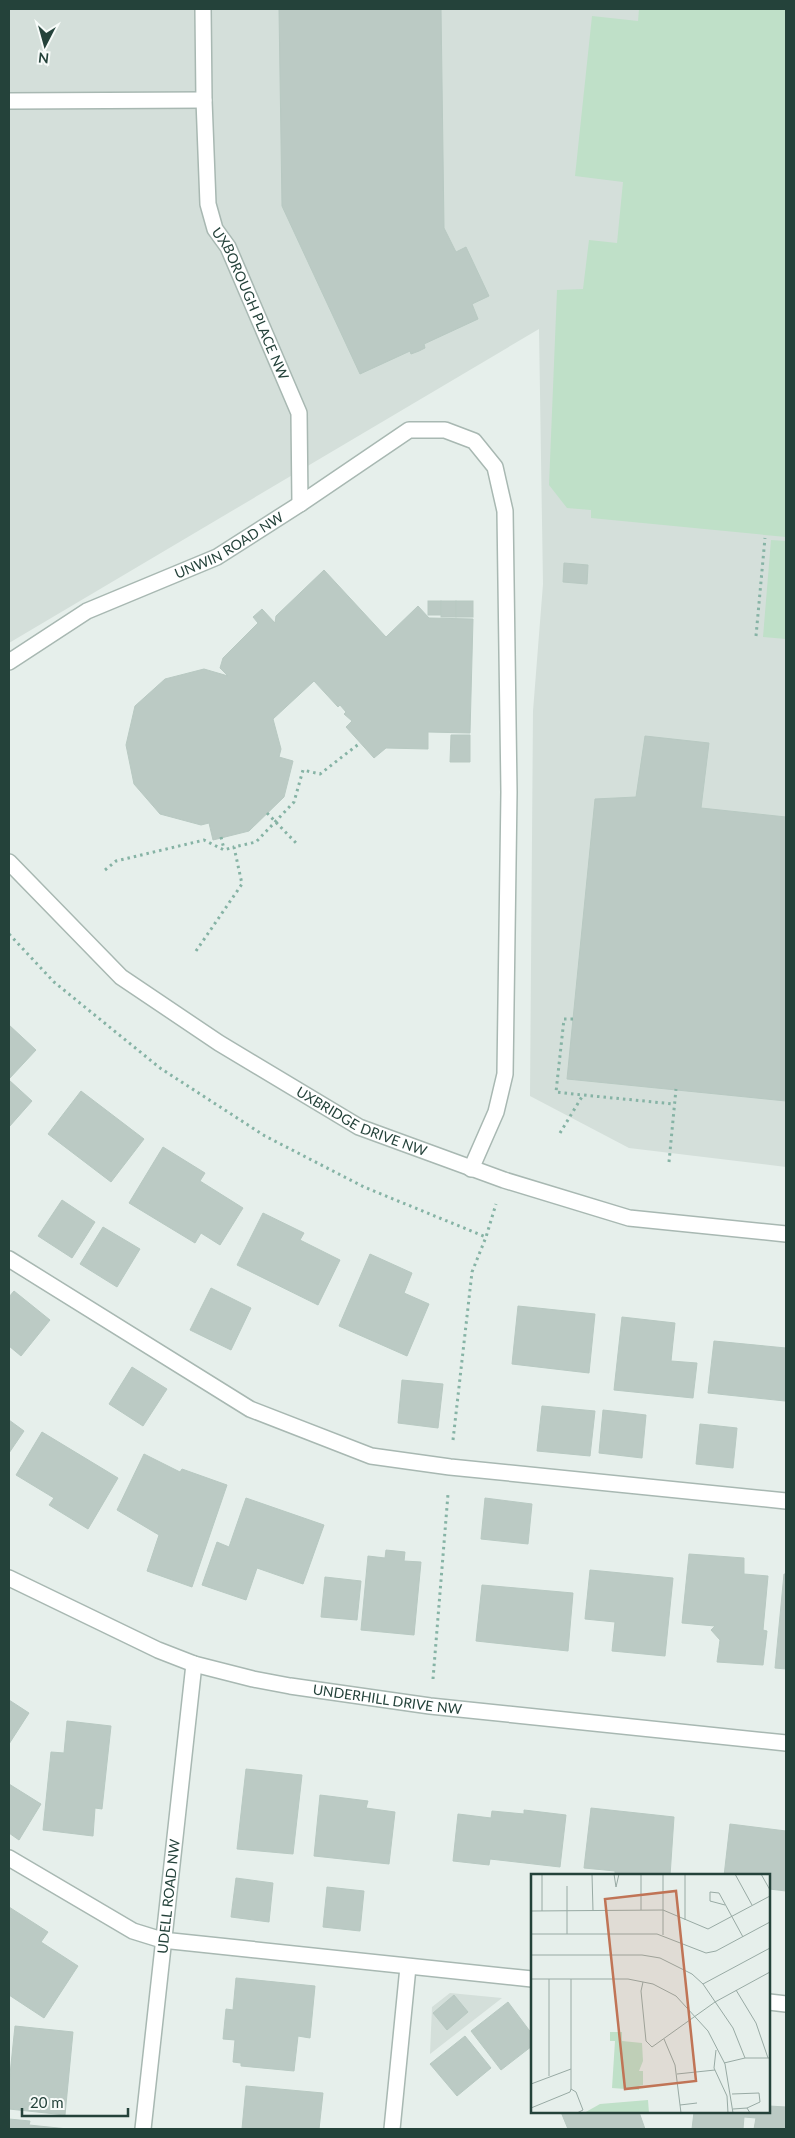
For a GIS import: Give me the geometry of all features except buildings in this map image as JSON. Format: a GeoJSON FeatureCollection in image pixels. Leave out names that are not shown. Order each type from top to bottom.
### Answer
{"type":"FeatureCollection","features":[{"type":"Feature","properties":{"kind":"street","name":"UXBOROUGH PLACE NW"},"geometry":{"type":"LineString","coordinates":[[203,9],[208,204],[215,229],[228,247],[299,412],[300,504]]}},
{"type":"Feature","properties":{"kind":"street"},"geometry":{"type":"LineString","coordinates":[[9,101],[204,100]]}},
{"type":"Feature","properties":{"kind":"street","name":"UNWIN ROAD NW"},"geometry":{"type":"LineString","coordinates":[[9,662],[87,611],[217,557],[300,504],[409,430],[445,430],[474,441],[495,467],[505,511],[509,792],[505,1074],[496,1112],[471,1169]]}},
{"type":"Feature","properties":{"kind":"street","name":"UXBRIDGE DRIVE NW"},"geometry":{"type":"LineString","coordinates":[[9,862],[121,977],[220,1043],[359,1127],[471,1169],[629,1218],[786,1234]]}},
{"type":"Feature","properties":{"kind":"street"},"geometry":{"type":"LineString","coordinates":[[9,1258],[250,1409],[371,1456],[450,1467],[786,1502]]}},
{"type":"Feature","properties":{"kind":"street","name":"UNDERHILL DRIVE NW"},"geometry":{"type":"LineString","coordinates":[[9,1578],[158,1650],[194,1664],[290,1686],[430,1706],[786,1743]]}},
{"type":"Feature","properties":{"kind":"street","name":"UDELL ROAD NW"},"geometry":{"type":"LineString","coordinates":[[143,2129],[162,1940],[194,1664]]}},
{"type":"Feature","properties":{"kind":"street"},"geometry":{"type":"LineString","coordinates":[[9,1858],[133,1931],[162,1940],[531,1979]]}},
{"type":"Feature","properties":{"kind":"street"},"geometry":{"type":"LineString","coordinates":[[392,2129],[408,1967]]}},
{"type":"Feature","properties":{"kind":"street"},"geometry":{"type":"LineString","coordinates":[[770,2002],[786,2004]]}},
{"type":"Feature","properties":{"kind":"path"},"geometry":{"type":"LineString","coordinates":[[756,636],[765,538]]}},
{"type":"Feature","properties":{"kind":"path"},"geometry":{"type":"LineString","coordinates":[[105,870],[116,861],[204,840],[224,850],[256,842],[294,802],[303,770],[320,774],[360,743]]}},
{"type":"Feature","properties":{"kind":"path"},"geometry":{"type":"LineString","coordinates":[[266,814],[298,845]]}},
{"type":"Feature","properties":{"kind":"path"},"geometry":{"type":"LineString","coordinates":[[221,837],[224,850]]}},
{"type":"Feature","properties":{"kind":"path"},"geometry":{"type":"LineString","coordinates":[[196,951],[242,884],[234,847]]}},
{"type":"Feature","properties":{"kind":"path"},"geometry":{"type":"LineString","coordinates":[[9,934],[54,982],[160,1068],[265,1136],[364,1187],[486,1237]]}},
{"type":"Feature","properties":{"kind":"path"},"geometry":{"type":"LineString","coordinates":[[573,1020],[564,1018],[556,1092],[674,1104]]}},
{"type":"Feature","properties":{"kind":"path"},"geometry":{"type":"LineString","coordinates":[[669,1162],[676,1089]]}},
{"type":"Feature","properties":{"kind":"path"},"geometry":{"type":"LineString","coordinates":[[560,1133],[583,1095]]}},
{"type":"Feature","properties":{"kind":"shaded area"},"geometry":{"type":"Polygon","coordinates":[[[9,9],[786,9],[786,1167],[629,1148],[530,1096],[533,711],[543,584],[539,329],[9,643],[9,9]]]}},
{"type":"Feature","properties":{"kind":"shaded area"},"geometry":{"type":"Polygon","coordinates":[[[450,1993],[502,1998],[430,2054],[432,2007],[450,1993]]]}},
{"type":"Feature","properties":{"kind":"green space"},"geometry":{"type":"Polygon","coordinates":[[[639,9],[786,9],[786,537],[591,518],[591,510],[567,508],[549,485],[557,290],[583,289],[589,240],[617,243],[623,182],[575,176],[592,16],[638,21],[639,9]]]}},
{"type":"Feature","properties":{"kind":"green space"},"geometry":{"type":"Polygon","coordinates":[[[771,540],[786,541],[786,639],[763,637],[771,540]]]}}]}
